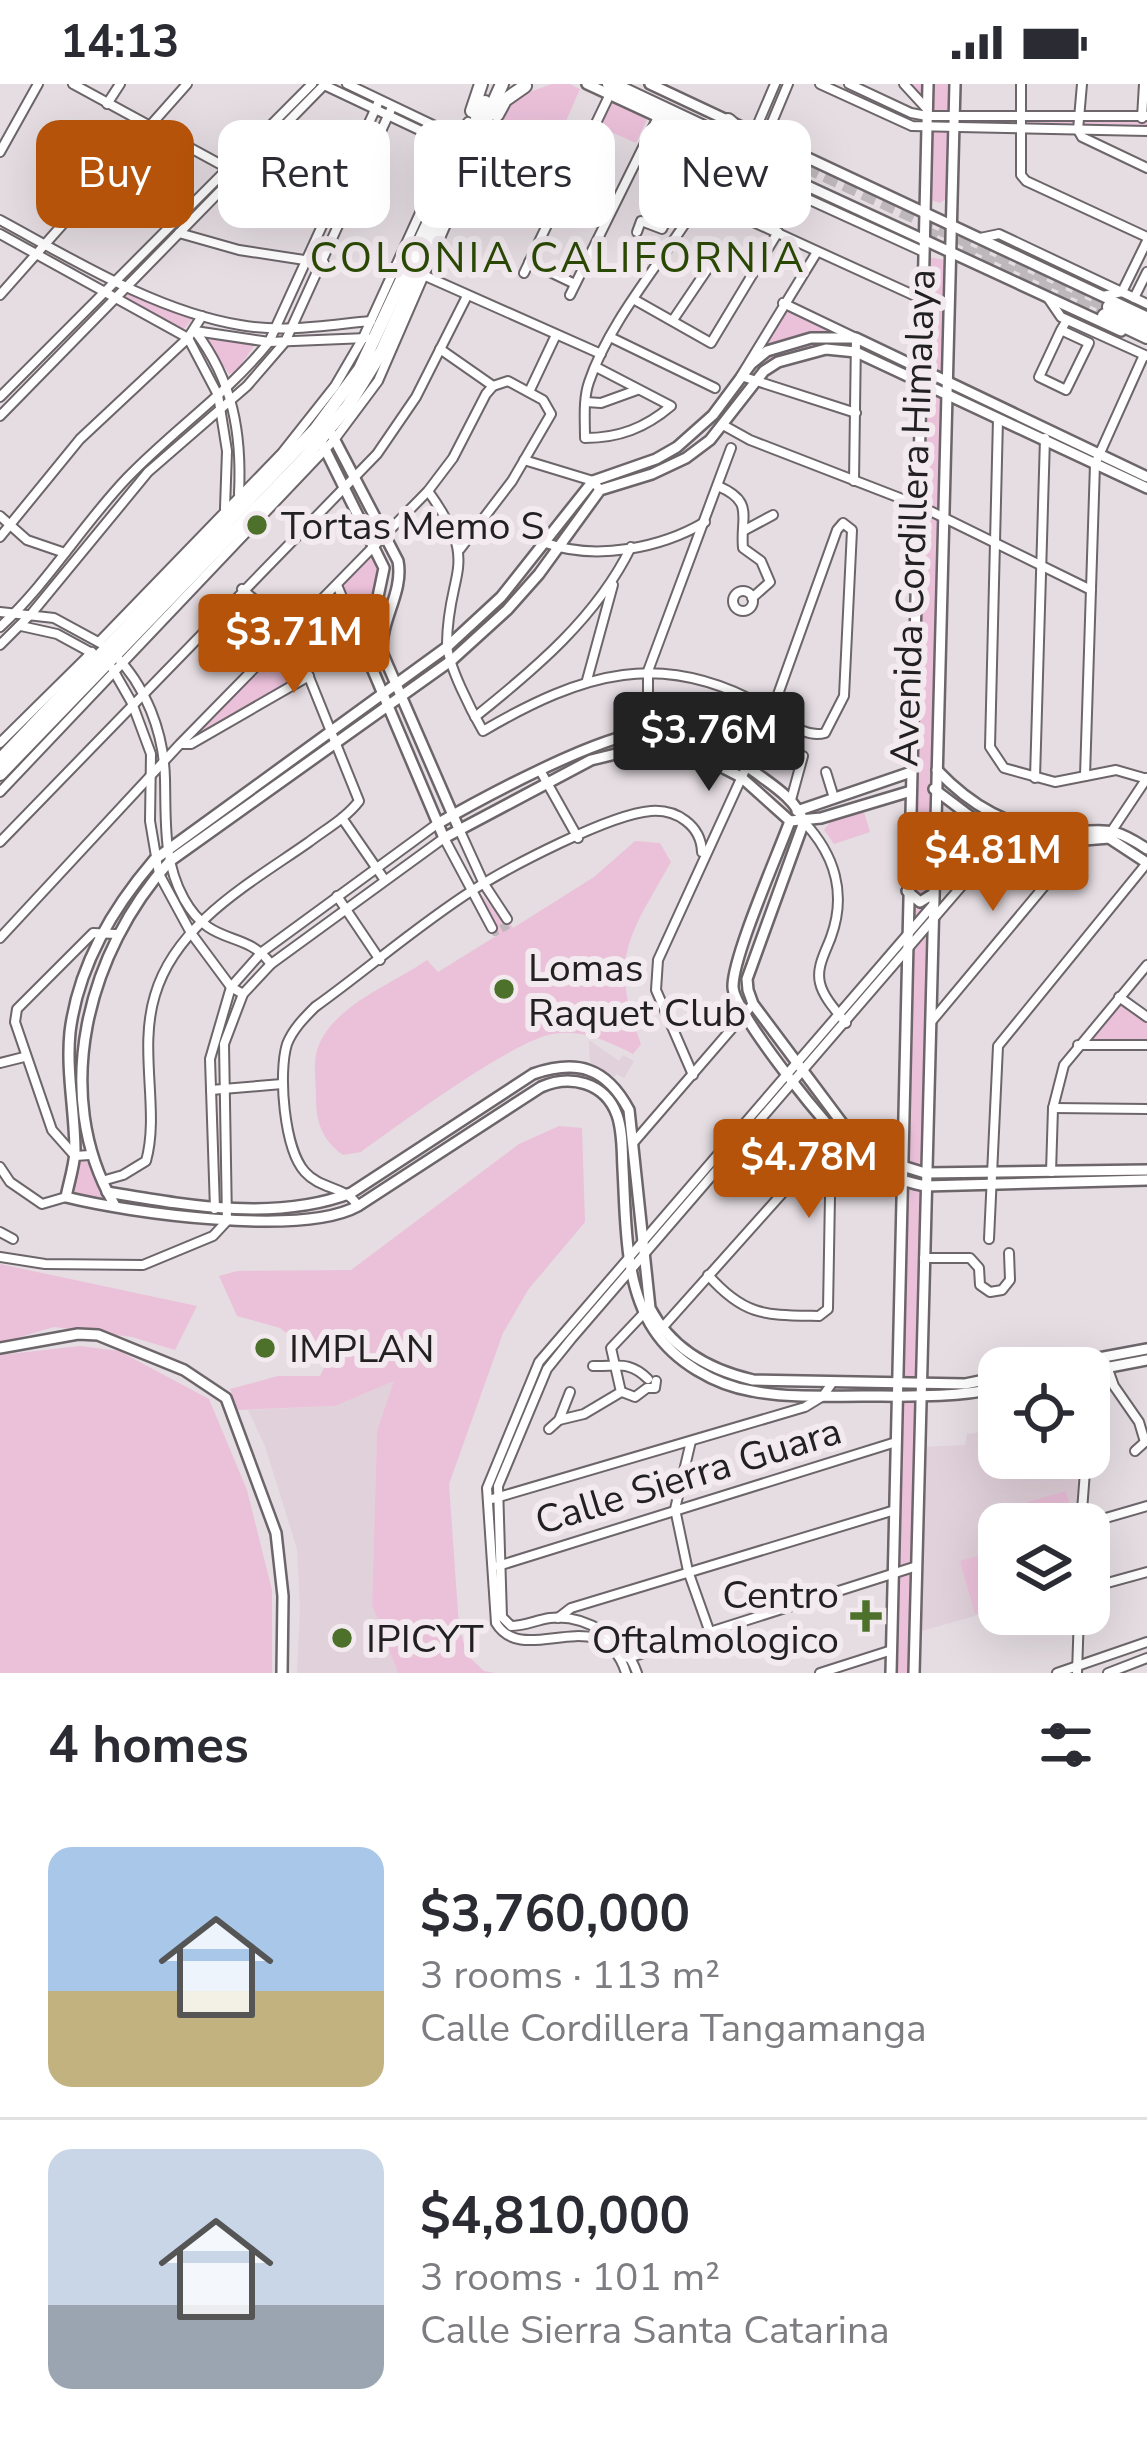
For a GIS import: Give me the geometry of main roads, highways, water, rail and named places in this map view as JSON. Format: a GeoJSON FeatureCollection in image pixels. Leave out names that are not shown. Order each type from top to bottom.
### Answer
{"type":"FeatureCollection","features":[{"type":"Feature","properties":{"kind":"highway"},"geometry":{"type":"LineString","coordinates":[[418,271],[413,243],[481,84]]}},
{"type":"Feature","properties":{"kind":"highway"},"geometry":{"type":"LineString","coordinates":[[486,120],[501,84]]}},
{"type":"Feature","properties":{"kind":"highway"},"geometry":{"type":"LineString","coordinates":[[0,760],[322,439],[367,379],[501,84]]}},
{"type":"Feature","properties":{"kind":"highway"},"geometry":{"type":"LineString","coordinates":[[610,89],[742,139],[628,84]]}},
{"type":"Feature","properties":{"kind":"highway"},"geometry":{"type":"LineString","coordinates":[[495,120],[501,106],[527,85]]}},
{"type":"Feature","properties":{"kind":"highway"},"geometry":{"type":"LineString","coordinates":[[107,657],[322,439],[372,332],[418,271],[438,228]]}},
{"type":"Feature","properties":{"kind":"highway"},"geometry":{"type":"LineString","coordinates":[[1145,314],[1106,306],[1146,348]]}},
{"type":"Feature","properties":{"kind":"highway"},"geometry":{"type":"LineString","coordinates":[[367,379],[372,332],[402,307]]}},
{"type":"Feature","properties":{"kind":"highway"},"geometry":{"type":"LineString","coordinates":[[0,774],[41,724]]}},
{"type":"Feature","properties":{"kind":"tunnel"},"geometry":{"type":"LineString","coordinates":[[811,169],[1110,307]]}},
{"type":"Feature","properties":{"kind":"tunnel"},"geometry":{"type":"LineString","coordinates":[[924,232],[1105,316]]}},
{"type":"Feature","properties":{"kind":"tunnel"},"geometry":{"type":"LineString","coordinates":[[492,928],[495,932],[510,924],[507,919]]}},
{"type":"Feature","properties":{"kind":"place","name":"Tortas Memo S"},"geometry":{"type":"Point","coordinates":[257,525]}},
{"type":"Feature","properties":{"kind":"place","name":"Lomas Raquet Club"},"geometry":{"type":"Point","coordinates":[504,989]}},
{"type":"Feature","properties":{"kind":"place","name":"IMPLAN"},"geometry":{"type":"Point","coordinates":[265,1348]}},
{"type":"Feature","properties":{"kind":"place","name":"Centro Oftalmologico"},"geometry":{"type":"Point","coordinates":[866,1616]}},
{"type":"Feature","properties":{"kind":"place","name":"IPICYT"},"geometry":{"type":"Point","coordinates":[342,1638]}},
{"type":"Feature","properties":{"kind":"district","name":"COLONIA CALIFORNIA"},"geometry":{"type":"Point","coordinates":[558,257]}}]}
